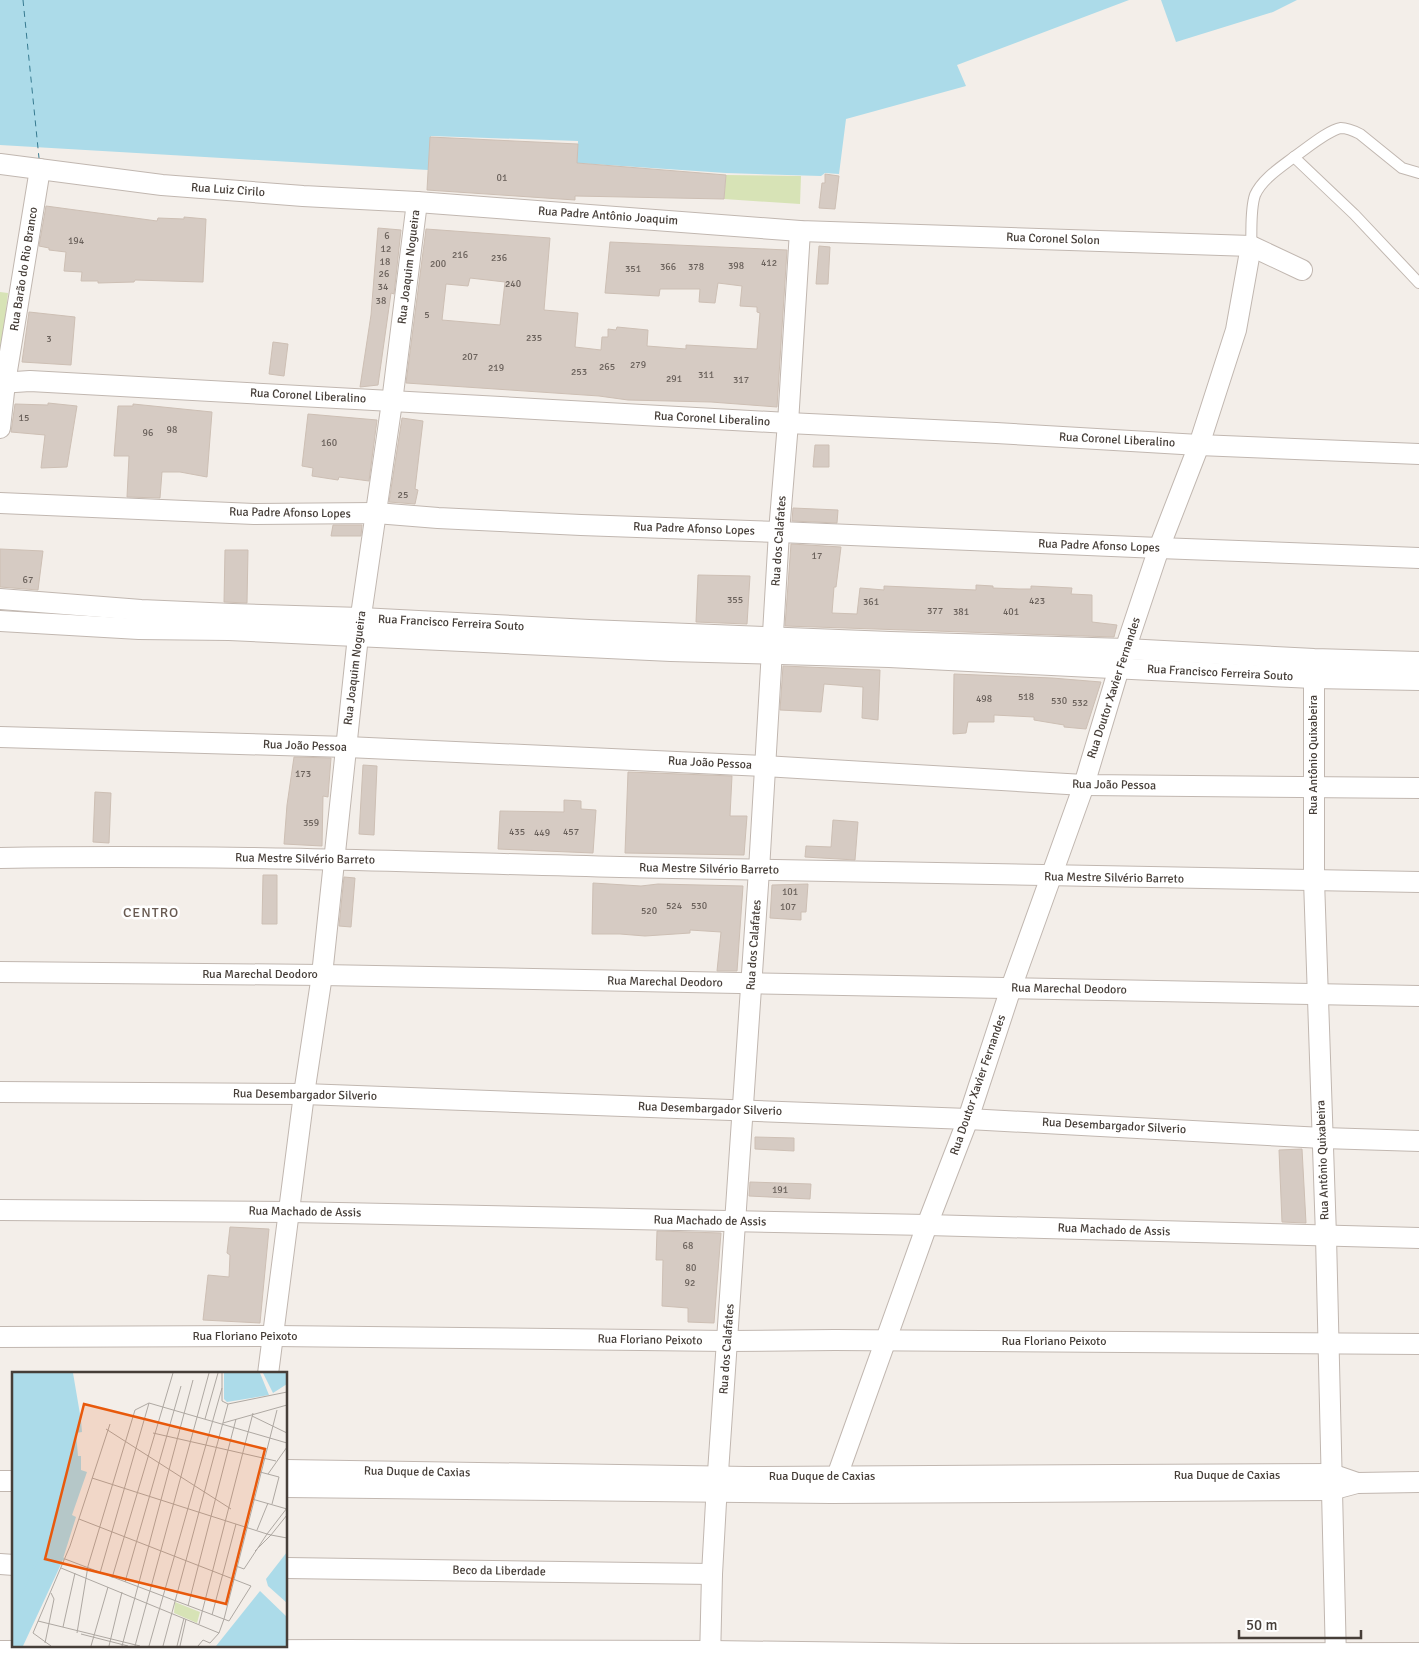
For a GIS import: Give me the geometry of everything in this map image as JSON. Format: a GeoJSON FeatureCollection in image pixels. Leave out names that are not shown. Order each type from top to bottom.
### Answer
{"type":"FeatureCollection","features":[{"type":"Feature","properties":{"kind":"street","name":"Rua Luiz Cirilo"},"geometry":{"type":"LineString","coordinates":[[0,164],[162,185],[303,196],[417,202]]}},
{"type":"Feature","properties":{"kind":"street","name":"Rua Barão do Rio Branco"},"geometry":{"type":"LineString","coordinates":[[0,428],[3,383],[40,169]]}},
{"type":"Feature","properties":{"kind":"street","name":"Rua Padre Antônio Joaquim"},"geometry":{"type":"LineString","coordinates":[[417,202],[800,231]]}},
{"type":"Feature","properties":{"kind":"street","name":"Rua Joaquim Nogueira"},"geometry":{"type":"LineString","coordinates":[[268,1372],[304,1094],[322,975],[333,858],[360,627],[392,402],[417,202]]}},
{"type":"Feature","properties":{"kind":"street","name":"Rua Coronel Solon"},"geometry":{"type":"LineString","coordinates":[[800,231],[1251,246],[1302,270]]}},
{"type":"Feature","properties":{"kind":"street","name":"Rua dos Calafates"},"geometry":{"type":"LineString","coordinates":[[710,1655],[712,1574],[800,231]]}},
{"type":"Feature","properties":{"kind":"street","name":"Rua Doutor Xavier Fernandes"},"geometry":{"type":"LineString","coordinates":[[834,1484],[927,1225],[968,1119],[1011,988],[1084,785],[1122,659],[1159,548],[1199,445],[1236,330],[1251,246]]}},
{"type":"Feature","properties":{"kind":"street","name":"Rua Coronel Liberalino"},"geometry":{"type":"LineString","coordinates":[[3,383],[30,381],[788,424],[1419,454]]}},
{"type":"Feature","properties":{"kind":"street","name":"Rua Padre Afonso Lopes"},"geometry":{"type":"LineString","coordinates":[[0,502],[254,514],[376,514],[581,526],[779,532],[1419,558]]}},
{"type":"Feature","properties":{"kind":"street","name":"Rua Francisco Ferreira Souto"},"geometry":{"type":"LineString","coordinates":[[0,599],[140,619]]}},
{"type":"Feature","properties":{"kind":"street","name":"Rua Francisco Ferreira Souto"},"geometry":{"type":"LineString","coordinates":[[0,621],[140,619],[360,627],[1314,668],[1419,680]]}},
{"type":"Feature","properties":{"kind":"street","name":"Rua Francisco Ferreira Souto"},"geometry":{"type":"LineString","coordinates":[[1314,668],[1419,662]]}},
{"type":"Feature","properties":{"kind":"street","name":"Rua Antônio Quixabeira"},"geometry":{"type":"LineString","coordinates":[[1314,668],[1314,880],[1326,1236],[1336,1656]]}},
{"type":"Feature","properties":{"kind":"street","name":"Rua João Pessoa"},"geometry":{"type":"LineString","coordinates":[[0,737],[346,747],[764,766],[1084,785],[1419,788]]}},
{"type":"Feature","properties":{"kind":"street","name":"Rua Mestre Silvério Barreto"},"geometry":{"type":"LineString","coordinates":[[0,858],[333,858],[1051,877],[1419,882]]}},
{"type":"Feature","properties":{"kind":"street","name":"Rua Marechal Deodoro"},"geometry":{"type":"LineString","coordinates":[[0,972],[322,975],[1419,996]]}},
{"type":"Feature","properties":{"kind":"street","name":"Rua Desembargador Silverio"},"geometry":{"type":"LineString","coordinates":[[0,1092],[304,1094],[968,1119],[1323,1138],[1419,1141]]}},
{"type":"Feature","properties":{"kind":"street","name":"Rua Machado de Assis"},"geometry":{"type":"LineString","coordinates":[[0,1210],[290,1212],[927,1225],[1419,1238]]}},
{"type":"Feature","properties":{"kind":"street","name":"Rua Floriano Peixoto"},"geometry":{"type":"LineString","coordinates":[[0,1337],[274,1336],[728,1341],[886,1340],[1419,1344]]}},
{"type":"Feature","properties":{"kind":"street","name":"Rua Duque de Caxias"},"geometry":{"type":"LineString","coordinates":[[288,1470],[718,1484]]}},
{"type":"Feature","properties":{"kind":"street","name":"Rua Duque de Caxias"},"geometry":{"type":"LineString","coordinates":[[288,1487],[1419,1482]]}},
{"type":"Feature","properties":{"kind":"street","name":"Beco da Liberdade"},"geometry":{"type":"LineString","coordinates":[[288,1568],[712,1574]]}},
{"type":"Feature","properties":{"kind":"street"},"geometry":{"type":"LineString","coordinates":[[0,1651],[231,1652],[341,1655],[962,1657],[1336,1656],[1419,1653]]}},
{"type":"Feature","properties":{"kind":"lane"},"geometry":{"type":"LineString","coordinates":[[1251,246],[1253,208],[1256,195],[1263,183],[1294,157],[1334,130],[1343,128],[1360,134],[1402,168],[1419,174]]}},
{"type":"Feature","properties":{"kind":"lane"},"geometry":{"type":"LineString","coordinates":[[1294,157],[1354,214],[1419,283]]}},
{"type":"Feature","properties":{"kind":"green space"},"geometry":{"type":"Polygon","coordinates":[[[726,175],[801,176],[800,204],[724,199],[726,175]]]}},
{"type":"Feature","properties":{"kind":"green space"},"geometry":{"type":"Polygon","coordinates":[[[0,292],[8,293],[0,364],[0,292]]]}},
{"type":"Feature","properties":{"kind":"water"},"geometry":{"type":"Polygon","coordinates":[[[0,0],[1129,0],[957,65],[966,86],[846,119],[839,174],[825,173],[821,176],[726,173],[577,163],[578,141],[431,136],[428,170],[0,145],[0,0]]]}},
{"type":"Feature","properties":{"kind":"water"},"geometry":{"type":"Polygon","coordinates":[[[1161,0],[1297,0],[1273,12],[1176,42],[1161,0]]]}},
{"type":"Feature","properties":{"kind":"building"},"geometry":{"type":"Polygon","coordinates":[[[430,137],[578,144],[577,163],[726,175],[724,199],[575,196],[575,200],[427,190],[430,137]]]}},
{"type":"Feature","properties":{"kind":"building"},"geometry":{"type":"Polygon","coordinates":[[[825,174],[839,176],[835,209],[819,208],[822,183],[825,183],[825,174]]]}},
{"type":"Feature","properties":{"kind":"building"},"geometry":{"type":"Polygon","coordinates":[[[46,206],[157,221],[158,218],[184,219],[184,217],[206,219],[203,282],[135,280],[134,282],[98,283],[98,281],[81,281],[82,272],[64,271],[66,252],[49,250],[49,248],[39,246],[46,206]]]}},
{"type":"Feature","properties":{"kind":"building"},"geometry":{"type":"Polygon","coordinates":[[[378,228],[401,230],[394,294],[391,293],[378,385],[360,387],[371,315],[378,228]]]}},
{"type":"Feature","properties":{"kind":"building"},"geometry":{"type":"Polygon","coordinates":[[[426,229],[550,238],[544,310],[578,313],[575,347],[601,350],[602,337],[608,337],[608,329],[616,330],[617,327],[648,330],[647,346],[686,349],[686,345],[757,349],[760,313],[757,312],[757,307],[740,306],[742,286],[718,283],[715,303],[699,302],[700,289],[660,289],[659,296],[605,293],[610,242],[787,250],[777,407],[711,402],[628,400],[599,396],[406,383],[426,229]],[[470,278],[468,286],[446,284],[442,320],[500,325],[505,282],[470,278]]]}},
{"type":"Feature","properties":{"kind":"building"},"geometry":{"type":"Polygon","coordinates":[[[819,246],[830,247],[828,284],[816,284],[819,246]]]}},
{"type":"Feature","properties":{"kind":"building"},"geometry":{"type":"Polygon","coordinates":[[[29,312],[75,317],[71,365],[22,362],[29,312]]]}},
{"type":"Feature","properties":{"kind":"building"},"geometry":{"type":"Polygon","coordinates":[[[273,342],[288,344],[284,376],[269,374],[273,342]]]}},
{"type":"Feature","properties":{"kind":"building"},"geometry":{"type":"Polygon","coordinates":[[[48,403],[77,406],[67,467],[41,468],[45,435],[11,432],[15,404],[48,405],[48,403]]]}},
{"type":"Feature","properties":{"kind":"building"},"geometry":{"type":"Polygon","coordinates":[[[133,404],[212,412],[207,477],[180,472],[162,472],[160,498],[127,497],[129,456],[114,456],[118,406],[133,406],[133,404]]]}},
{"type":"Feature","properties":{"kind":"building"},"geometry":{"type":"Polygon","coordinates":[[[308,414],[377,420],[369,481],[339,477],[338,480],[312,476],[313,468],[302,466],[308,414]]]}},
{"type":"Feature","properties":{"kind":"building"},"geometry":{"type":"Polygon","coordinates":[[[402,418],[423,421],[415,489],[418,490],[415,504],[389,502],[402,418]]]}},
{"type":"Feature","properties":{"kind":"building"},"geometry":{"type":"Polygon","coordinates":[[[815,445],[829,445],[829,467],[813,467],[815,445]]]}},
{"type":"Feature","properties":{"kind":"building"},"geometry":{"type":"Polygon","coordinates":[[[793,508],[838,510],[837,523],[792,521],[793,508]]]}},
{"type":"Feature","properties":{"kind":"building"},"geometry":{"type":"Polygon","coordinates":[[[333,525],[362,525],[361,536],[331,536],[333,525]]]}},
{"type":"Feature","properties":{"kind":"building"},"geometry":{"type":"Polygon","coordinates":[[[791,544],[841,547],[836,587],[834,587],[832,613],[857,614],[860,588],[884,590],[884,586],[976,590],[976,585],[1019,589],[1031,589],[1031,586],[1072,588],[1071,594],[1092,595],[1092,622],[1117,625],[1114,637],[785,626],[791,544]]]}},
{"type":"Feature","properties":{"kind":"building"},"geometry":{"type":"Polygon","coordinates":[[[0,549],[43,551],[38,590],[0,587],[0,549]]]}},
{"type":"Feature","properties":{"kind":"building"},"geometry":{"type":"Polygon","coordinates":[[[225,550],[248,550],[247,603],[224,602],[225,550]]]}},
{"type":"Feature","properties":{"kind":"building"},"geometry":{"type":"Polygon","coordinates":[[[698,575],[750,576],[747,624],[696,622],[698,575]]]}},
{"type":"Feature","properties":{"kind":"building"},"geometry":{"type":"Polygon","coordinates":[[[783,666],[880,670],[878,720],[862,718],[863,687],[824,684],[821,712],[780,710],[783,666]]]}},
{"type":"Feature","properties":{"kind":"building"},"geometry":{"type":"Polygon","coordinates":[[[954,674],[1101,682],[1086,729],[1064,727],[1064,725],[1034,720],[1034,717],[994,715],[994,722],[968,722],[966,733],[953,734],[954,674]]]}},
{"type":"Feature","properties":{"kind":"building"},"geometry":{"type":"Polygon","coordinates":[[[294,757],[331,758],[328,797],[323,796],[322,846],[284,844],[294,757]]]}},
{"type":"Feature","properties":{"kind":"building"},"geometry":{"type":"Polygon","coordinates":[[[363,765],[377,766],[374,835],[359,834],[363,765]]]}},
{"type":"Feature","properties":{"kind":"building"},"geometry":{"type":"Polygon","coordinates":[[[628,772],[732,776],[730,816],[747,816],[744,855],[625,853],[628,772]]]}},
{"type":"Feature","properties":{"kind":"building"},"geometry":{"type":"Polygon","coordinates":[[[95,792],[111,793],[109,843],[93,842],[95,792]]]}},
{"type":"Feature","properties":{"kind":"building"},"geometry":{"type":"Polygon","coordinates":[[[564,800],[581,801],[581,809],[596,810],[593,853],[498,849],[500,811],[564,812],[564,800]]]}},
{"type":"Feature","properties":{"kind":"building"},"geometry":{"type":"Polygon","coordinates":[[[833,820],[858,822],[855,860],[805,857],[806,846],[831,847],[833,820]]]}},
{"type":"Feature","properties":{"kind":"building"},"geometry":{"type":"Polygon","coordinates":[[[263,875],[277,875],[277,924],[262,924],[263,875]]]}},
{"type":"Feature","properties":{"kind":"building"},"geometry":{"type":"Polygon","coordinates":[[[344,877],[355,878],[351,927],[339,926],[344,877]]]}},
{"type":"Feature","properties":{"kind":"building"},"geometry":{"type":"Polygon","coordinates":[[[593,883],[641,886],[658,884],[743,886],[737,971],[717,971],[721,932],[690,930],[690,933],[645,936],[592,934],[593,883]]]}},
{"type":"Feature","properties":{"kind":"building"},"geometry":{"type":"Polygon","coordinates":[[[808,884],[806,912],[801,912],[801,920],[770,918],[772,885],[808,884]]]}},
{"type":"Feature","properties":{"kind":"building"},"geometry":{"type":"Polygon","coordinates":[[[755,1137],[794,1138],[794,1151],[755,1149],[755,1137]]]}},
{"type":"Feature","properties":{"kind":"building"},"geometry":{"type":"Polygon","coordinates":[[[1302,1149],[1306,1223],[1282,1222],[1279,1150],[1302,1149]]]}},
{"type":"Feature","properties":{"kind":"building"},"geometry":{"type":"Polygon","coordinates":[[[750,1182],[811,1184],[810,1199],[749,1196],[750,1182]]]}},
{"type":"Feature","properties":{"kind":"building"},"geometry":{"type":"Polygon","coordinates":[[[230,1227],[269,1229],[260,1323],[203,1320],[208,1275],[229,1277],[230,1255],[227,1253],[230,1227]]]}},
{"type":"Feature","properties":{"kind":"building"},"geometry":{"type":"Polygon","coordinates":[[[657,1231],[721,1233],[714,1323],[688,1322],[688,1308],[662,1306],[663,1260],[656,1260],[657,1231]]]}},
{"type":"Feature","properties":{"kind":"ferry route"},"geometry":{"type":"LineString","coordinates":[[23,0],[39,158]]}},
{"type":"Feature","properties":{"kind":"district","name":"CENTRO"},"geometry":{"type":"Point","coordinates":[151,912]}}]}
